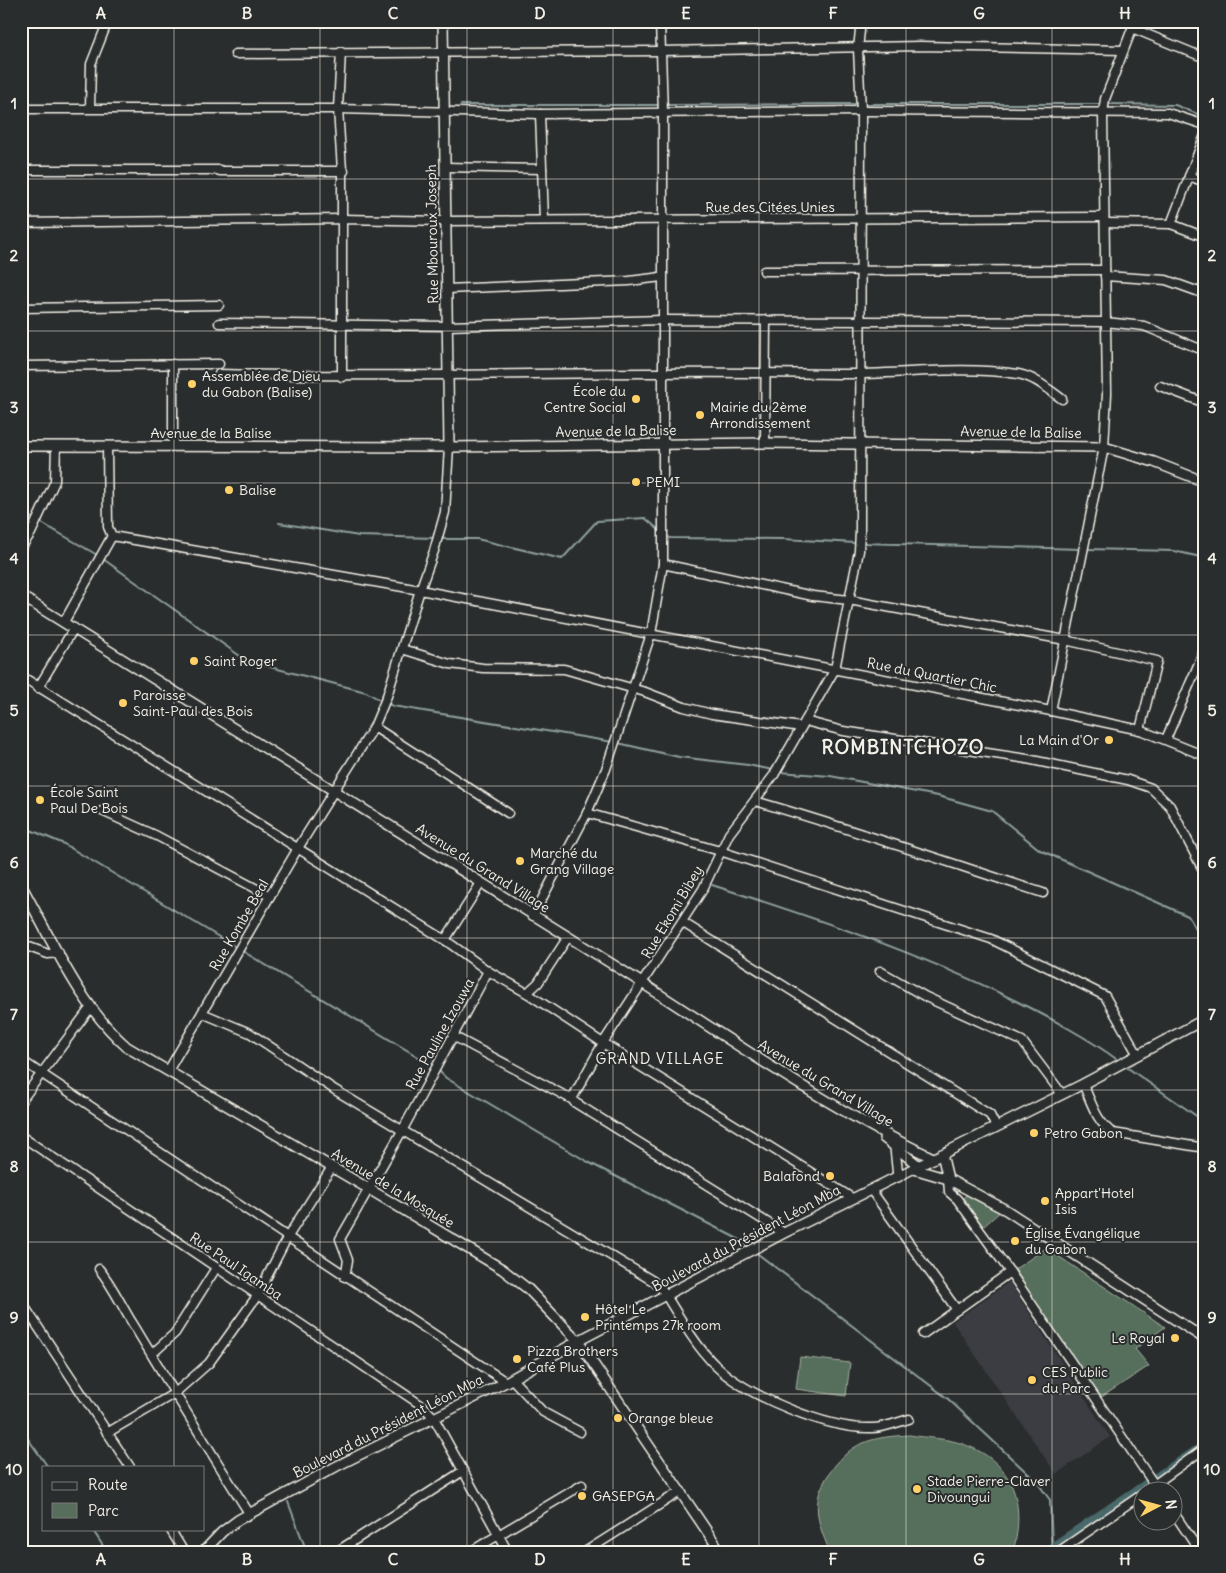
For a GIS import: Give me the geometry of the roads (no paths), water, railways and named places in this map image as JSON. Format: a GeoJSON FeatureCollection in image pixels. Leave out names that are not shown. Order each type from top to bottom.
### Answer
{"type":"FeatureCollection","features":[{"type":"Feature","properties":{"kind":"street"},"geometry":{"type":"LineString","coordinates":[[90,108],[91,64],[108,21]]}},
{"type":"Feature","properties":{"kind":"street","name":"Rue Mbouroux Joseph"},"geometry":{"type":"LineString","coordinates":[[443,21],[449,447]]}},
{"type":"Feature","properties":{"kind":"street"},"geometry":{"type":"LineString","coordinates":[[533,916],[587,813],[615,740],[651,634],[663,564],[663,111],[660,21]]}},
{"type":"Feature","properties":{"kind":"street","name":"Rue Ekomi Bibey"},"geometry":{"type":"LineString","coordinates":[[573,1100],[574,1093],[604,1043],[703,889],[729,834],[774,775],[835,669],[859,551],[860,532],[860,106],[858,49],[861,21]]}},
{"type":"Feature","properties":{"kind":"street"},"geometry":{"type":"LineString","coordinates":[[1051,711],[1084,558],[1104,447],[1107,394],[1104,107],[1133,25],[1205,58]]}},
{"type":"Feature","properties":{"kind":"street"},"geometry":{"type":"LineString","coordinates":[[235,54],[858,49],[920,46],[1123,50]]}},
{"type":"Feature","properties":{"kind":"street"},"geometry":{"type":"LineString","coordinates":[[342,52],[338,108],[343,171],[342,376]]}},
{"type":"Feature","properties":{"kind":"street"},"geometry":{"type":"LineString","coordinates":[[21,109],[220,110],[338,108],[540,114],[860,106],[1104,107],[1168,113],[1205,125]]}},
{"type":"Feature","properties":{"kind":"street"},"geometry":{"type":"LineString","coordinates":[[540,114],[544,220]]}},
{"type":"Feature","properties":{"kind":"street"},"geometry":{"type":"LineString","coordinates":[[1170,224],[1205,135]]}},
{"type":"Feature","properties":{"kind":"street"},"geometry":{"type":"LineString","coordinates":[[445,167],[542,169]]}},
{"type":"Feature","properties":{"kind":"street"},"geometry":{"type":"LineString","coordinates":[[21,170],[343,171]]}},
{"type":"Feature","properties":{"kind":"street"},"geometry":{"type":"LineString","coordinates":[[1189,176],[1205,182]]}},
{"type":"Feature","properties":{"kind":"street","name":"Rue des Citées Unies"},"geometry":{"type":"LineString","coordinates":[[21,223],[342,219],[446,221],[662,219],[1105,220],[1170,224],[1205,237]]}},
{"type":"Feature","properties":{"kind":"street"},"geometry":{"type":"LineString","coordinates":[[764,271],[860,270],[1105,273],[1166,280],[1205,294]]}},
{"type":"Feature","properties":{"kind":"street"},"geometry":{"type":"LineString","coordinates":[[447,289],[620,282],[662,277]]}},
{"type":"Feature","properties":{"kind":"street"},"geometry":{"type":"LineString","coordinates":[[21,308],[219,305]]}},
{"type":"Feature","properties":{"kind":"street"},"geometry":{"type":"LineString","coordinates":[[219,323],[447,326],[663,320],[1105,322],[1144,326],[1205,351]]}},
{"type":"Feature","properties":{"kind":"street"},"geometry":{"type":"LineString","coordinates":[[765,443],[766,320]]}},
{"type":"Feature","properties":{"kind":"street"},"geometry":{"type":"LineString","coordinates":[[173,364],[173,446]]}},
{"type":"Feature","properties":{"kind":"street"},"geometry":{"type":"LineString","coordinates":[[21,366],[219,364]]}},
{"type":"Feature","properties":{"kind":"street"},"geometry":{"type":"LineString","coordinates":[[219,374],[342,376],[765,372],[860,374],[968,370],[1020,374],[1041,383],[1062,399]]}},
{"type":"Feature","properties":{"kind":"street"},"geometry":{"type":"LineString","coordinates":[[1160,386],[1205,403]]}},
{"type":"Feature","properties":{"kind":"street","name":"Avenue de la Balise"},"geometry":{"type":"LineString","coordinates":[[21,446],[449,447],[765,443],[1104,447],[1154,462],[1205,482]]}},
{"type":"Feature","properties":{"kind":"street"},"geometry":{"type":"LineString","coordinates":[[21,548],[31,533],[55,481],[56,446]]}},
{"type":"Feature","properties":{"kind":"street"},"geometry":{"type":"LineString","coordinates":[[64,622],[112,536],[108,527],[107,446]]}},
{"type":"Feature","properties":{"kind":"street","name":"Rue Kombe Beal"},"geometry":{"type":"LineString","coordinates":[[168,1071],[298,848],[374,727],[387,696],[445,512],[449,447]]}},
{"type":"Feature","properties":{"kind":"street","name":"Rue du Quartier Chic"},"geometry":{"type":"LineString","coordinates":[[112,536],[420,590],[1051,711],[1140,730],[1205,756]]}},
{"type":"Feature","properties":{"kind":"street"},"geometry":{"type":"LineString","coordinates":[[663,564],[812,596],[849,600],[950,621],[1065,640],[1157,662],[1140,730]]}},
{"type":"Feature","properties":{"kind":"street","name":"Avenue du Grand Village"},"geometry":{"type":"LineString","coordinates":[[21,596],[643,984],[783,1074],[879,1132],[933,1158]]}},
{"type":"Feature","properties":{"kind":"street"},"geometry":{"type":"LineString","coordinates":[[38,688],[74,628]]}},
{"type":"Feature","properties":{"kind":"street"},"geometry":{"type":"LineString","coordinates":[[402,649],[450,664],[483,668],[564,669],[712,714],[803,724],[1066,766],[1128,780],[1152,788],[1170,806],[1205,874]]}},
{"type":"Feature","properties":{"kind":"street"},"geometry":{"type":"LineString","coordinates":[[1166,739],[1205,649]]}},
{"type":"Feature","properties":{"kind":"street","name":"Rue Pauline Izouwa"},"geometry":{"type":"LineString","coordinates":[[21,676],[445,940],[488,971],[435,1071],[340,1239],[348,1260],[345,1276]]}},
{"type":"Feature","properties":{"kind":"street"},"geometry":{"type":"LineString","coordinates":[[374,727],[508,812]]}},
{"type":"Feature","properties":{"kind":"street"},"geometry":{"type":"LineString","coordinates":[[755,801],[842,826],[926,856],[1043,893]]}},
{"type":"Feature","properties":{"kind":"street"},"geometry":{"type":"LineString","coordinates":[[102,811],[157,836],[270,896]]}},
{"type":"Feature","properties":{"kind":"street"},"geometry":{"type":"LineString","coordinates":[[587,813],[720,852],[1006,946],[1104,996],[1138,1054]]}},
{"type":"Feature","properties":{"kind":"street"},"geometry":{"type":"LineString","coordinates":[[445,940],[481,883]]}},
{"type":"Feature","properties":{"kind":"street","name":"Avenue de la Mosquée"},"geometry":{"type":"LineString","coordinates":[[21,885],[91,1008],[112,1034],[127,1047],[502,1269],[528,1289],[578,1341],[719,1549]]}},
{"type":"Feature","properties":{"kind":"street"},"geometry":{"type":"LineString","coordinates":[[682,922],[990,1115],[996,1127]]}},
{"type":"Feature","properties":{"kind":"street"},"geometry":{"type":"LineString","coordinates":[[527,993],[538,983],[568,937]]}},
{"type":"Feature","properties":{"kind":"street"},"geometry":{"type":"LineString","coordinates":[[21,944],[48,954],[59,953]]}},
{"type":"Feature","properties":{"kind":"street"},"geometry":{"type":"LineString","coordinates":[[488,971],[527,993],[852,1198]]}},
{"type":"Feature","properties":{"kind":"street"},"geometry":{"type":"LineString","coordinates":[[880,971],[926,997],[1022,1041],[1062,1094]]}},
{"type":"Feature","properties":{"kind":"street"},"geometry":{"type":"LineString","coordinates":[[21,1101],[91,1008]]}},
{"type":"Feature","properties":{"kind":"street"},"geometry":{"type":"LineString","coordinates":[[202,1013],[250,1033],[402,1130],[653,1281],[666,1296],[716,1367],[757,1396],[834,1422],[865,1428],[875,1428],[909,1419]]}},
{"type":"Feature","properties":{"kind":"street","name":"Boulevard du Président Léon Mba"},"geometry":{"type":"LineString","coordinates":[[203,1552],[222,1532],[249,1513],[337,1466],[509,1380],[578,1341],[784,1233],[1083,1084],[1205,1019]]}},
{"type":"Feature","properties":{"kind":"street"},"geometry":{"type":"LineString","coordinates":[[453,1036],[573,1100],[784,1233]]}},
{"type":"Feature","properties":{"kind":"street"},"geometry":{"type":"LineString","coordinates":[[21,1060],[287,1238],[509,1380],[543,1412],[580,1432]]}},
{"type":"Feature","properties":{"kind":"street"},"geometry":{"type":"LineString","coordinates":[[1083,1084],[1098,1119],[1113,1133],[1205,1148]]}},
{"type":"Feature","properties":{"kind":"street"},"geometry":{"type":"LineString","coordinates":[[879,1132],[917,1168],[948,1179],[1006,1210],[1205,1339]]}},
{"type":"Feature","properties":{"kind":"street","name":"Rue Paul Igamba"},"geometry":{"type":"LineString","coordinates":[[21,1136],[424,1407],[434,1418]]}},
{"type":"Feature","properties":{"kind":"street"},"geometry":{"type":"LineString","coordinates":[[895,1148],[898,1177]]}},
{"type":"Feature","properties":{"kind":"street"},"geometry":{"type":"LineString","coordinates":[[942,1154],[949,1192],[957,1199],[1010,1272],[1151,1480]]}},
{"type":"Feature","properties":{"kind":"street"},"geometry":{"type":"LineString","coordinates":[[107,1433],[175,1393],[209,1363],[257,1296],[287,1238],[332,1167]]}},
{"type":"Feature","properties":{"kind":"street"},"geometry":{"type":"LineString","coordinates":[[871,1190],[957,1310]]}},
{"type":"Feature","properties":{"kind":"street"},"geometry":{"type":"LineString","coordinates":[[99,1268],[249,1513]]}},
{"type":"Feature","properties":{"kind":"street"},"geometry":{"type":"LineString","coordinates":[[152,1354],[175,1333],[216,1268]]}},
{"type":"Feature","properties":{"kind":"street"},"geometry":{"type":"LineString","coordinates":[[923,1334],[1010,1272]]}},
{"type":"Feature","properties":{"kind":"street"},"geometry":{"type":"LineString","coordinates":[[21,1301],[129,1466]]}},
{"type":"Feature","properties":{"kind":"street"},"geometry":{"type":"LineString","coordinates":[[434,1418],[508,1552]]}},
{"type":"Feature","properties":{"kind":"street"},"geometry":{"type":"LineString","coordinates":[[1157,1480],[1205,1448]]}},
{"type":"Feature","properties":{"kind":"street"},"geometry":{"type":"LineString","coordinates":[[336,1552],[462,1471]]}},
{"type":"Feature","properties":{"kind":"street"},"geometry":{"type":"LineString","coordinates":[[470,1552],[582,1485]]}},
{"type":"Feature","properties":{"kind":"street"},"geometry":{"type":"LineString","coordinates":[[585,1552],[681,1491]]}},
{"type":"Feature","properties":{"kind":"street"},"geometry":{"type":"LineString","coordinates":[[1058,1552],[1134,1500]]}},
{"type":"Feature","properties":{"kind":"street"},"geometry":{"type":"LineString","coordinates":[[1184,1528],[1200,1552]]}},
{"type":"Feature","properties":{"kind":"street"},"geometry":{"type":"LineString","coordinates":[[171,1530],[184,1552]]}},
{"type":"Feature","properties":{"kind":"street"},"geometry":{"type":"LineString","coordinates":[[706,1552],[719,1549]]}},
{"type":"Feature","properties":{"kind":"waterway"},"geometry":{"type":"LineString","coordinates":[[665,105],[858,104]]}},
{"type":"Feature","properties":{"kind":"waterway"},"geometry":{"type":"LineString","coordinates":[[863,104],[1101,104]]}},
{"type":"Feature","properties":{"kind":"waterway"},"geometry":{"type":"LineString","coordinates":[[1108,104],[1175,105],[1205,117]]}},
{"type":"Feature","properties":{"kind":"waterway"},"geometry":{"type":"LineString","coordinates":[[461,105],[661,105]]}},
{"type":"Feature","properties":{"kind":"waterway"},"geometry":{"type":"LineString","coordinates":[[21,511],[34,519]]}},
{"type":"Feature","properties":{"kind":"waterway"},"geometry":{"type":"LineString","coordinates":[[440,539],[477,539],[562,559],[597,521],[645,518],[659,530]]}},
{"type":"Feature","properties":{"kind":"waterway"},"geometry":{"type":"LineString","coordinates":[[38,521],[99,556]]}},
{"type":"Feature","properties":{"kind":"waterway"},"geometry":{"type":"LineString","coordinates":[[279,523],[359,536],[435,538]]}},
{"type":"Feature","properties":{"kind":"waterway"},"geometry":{"type":"LineString","coordinates":[[665,534],[670,538],[783,539],[856,543]]}},
{"type":"Feature","properties":{"kind":"waterway"},"geometry":{"type":"LineString","coordinates":[[861,543],[1081,549]]}},
{"type":"Feature","properties":{"kind":"waterway"},"geometry":{"type":"LineString","coordinates":[[1086,549],[1174,551],[1205,558]]}},
{"type":"Feature","properties":{"kind":"waterway"},"geometry":{"type":"LineString","coordinates":[[103,559],[247,661],[366,692],[382,701]]}},
{"type":"Feature","properties":{"kind":"waterway"},"geometry":{"type":"LineString","coordinates":[[386,703],[393,706],[613,742]]}},
{"type":"Feature","properties":{"kind":"waterway"},"geometry":{"type":"LineString","coordinates":[[618,743],[679,757],[748,765],[773,770]]}},
{"type":"Feature","properties":{"kind":"waterway"},"geometry":{"type":"LineString","coordinates":[[780,772],[830,776],[938,796],[992,811],[1040,850],[1188,916],[1205,943]]}},
{"type":"Feature","properties":{"kind":"waterway"},"geometry":{"type":"LineString","coordinates":[[21,826],[64,844],[234,946]]}},
{"type":"Feature","properties":{"kind":"waterway"},"geometry":{"type":"LineString","coordinates":[[712,885],[827,923],[940,966],[1055,1021],[1119,1061]]}},
{"type":"Feature","properties":{"kind":"waterway"},"geometry":{"type":"LineString","coordinates":[[244,952],[435,1067]]}},
{"type":"Feature","properties":{"kind":"waterway"},"geometry":{"type":"LineString","coordinates":[[1125,1066],[1205,1122]]}},
{"type":"Feature","properties":{"kind":"waterway"},"geometry":{"type":"LineString","coordinates":[[438,1070],[446,1078],[588,1162],[740,1240],[750,1248]]}},
{"type":"Feature","properties":{"kind":"waterway"},"geometry":{"type":"LineString","coordinates":[[754,1251],[947,1398],[1037,1482],[1050,1500],[1052,1546]]}},
{"type":"Feature","properties":{"kind":"waterway"},"geometry":{"type":"LineString","coordinates":[[21,1429],[47,1466]]}},
{"type":"Feature","properties":{"kind":"waterway"},"geometry":{"type":"LineString","coordinates":[[1044,1552],[1205,1444]]}},
{"type":"Feature","properties":{"kind":"waterway"},"geometry":{"type":"LineString","coordinates":[[288,1502],[307,1552]]}},
{"type":"Feature","properties":{"kind":"waterway"},"geometry":{"type":"LineString","coordinates":[[93,1530],[107,1552]]}},
{"type":"Feature","properties":{"kind":"place","name":"Assemblée de Dieu du Gabon (Balise)"},"geometry":{"type":"Point","coordinates":[192,384]}},
{"type":"Feature","properties":{"kind":"place","name":"École du Centre Social"},"geometry":{"type":"Point","coordinates":[636,399]}},
{"type":"Feature","properties":{"kind":"place","name":"Mairie du 2ème Arrondissement"},"geometry":{"type":"Point","coordinates":[700,415]}},
{"type":"Feature","properties":{"kind":"place","name":"PEMI"},"geometry":{"type":"Point","coordinates":[636,482]}},
{"type":"Feature","properties":{"kind":"place","name":"Balise"},"geometry":{"type":"Point","coordinates":[229,490]}},
{"type":"Feature","properties":{"kind":"place","name":"Saint Roger"},"geometry":{"type":"Point","coordinates":[194,661]}},
{"type":"Feature","properties":{"kind":"place","name":"Paroisse Saint-Paul des Bois"},"geometry":{"type":"Point","coordinates":[123,703]}},
{"type":"Feature","properties":{"kind":"place","name":"La Main d'Or"},"geometry":{"type":"Point","coordinates":[1109,740]}},
{"type":"Feature","properties":{"kind":"place","name":"École Saint Paul De Bois"},"geometry":{"type":"Point","coordinates":[40,800]}},
{"type":"Feature","properties":{"kind":"place","name":"Marché du Grang Village"},"geometry":{"type":"Point","coordinates":[520,861]}},
{"type":"Feature","properties":{"kind":"place","name":"Petro Gabon"},"geometry":{"type":"Point","coordinates":[1034,1133]}},
{"type":"Feature","properties":{"kind":"place","name":"Balafond"},"geometry":{"type":"Point","coordinates":[830,1176]}},
{"type":"Feature","properties":{"kind":"place","name":"Appart'Hotel Isis"},"geometry":{"type":"Point","coordinates":[1045,1201]}},
{"type":"Feature","properties":{"kind":"place","name":"Église Évangélique du Gabon"},"geometry":{"type":"Point","coordinates":[1015,1241]}},
{"type":"Feature","properties":{"kind":"place","name":"Hôtel Le Printemps 27k room"},"geometry":{"type":"Point","coordinates":[585,1317]}},
{"type":"Feature","properties":{"kind":"place","name":"Le Royal"},"geometry":{"type":"Point","coordinates":[1175,1338]}},
{"type":"Feature","properties":{"kind":"place","name":"Pizza Brothers Café Plus"},"geometry":{"type":"Point","coordinates":[517,1359]}},
{"type":"Feature","properties":{"kind":"place","name":"CES Public du Parc"},"geometry":{"type":"Point","coordinates":[1032,1380]}},
{"type":"Feature","properties":{"kind":"place","name":"Orange bleue"},"geometry":{"type":"Point","coordinates":[618,1418]}},
{"type":"Feature","properties":{"kind":"place","name":"Stade Pierre-Claver Divoungui"},"geometry":{"type":"Point","coordinates":[917,1489]}},
{"type":"Feature","properties":{"kind":"place","name":"GASEPGA"},"geometry":{"type":"Point","coordinates":[582,1496]}},
{"type":"Feature","properties":{"kind":"district","name":"ROMBINTCHOZO"},"geometry":{"type":"Point","coordinates":[903,747]}},
{"type":"Feature","properties":{"kind":"district","name":"GRAND VILLAGE"},"geometry":{"type":"Point","coordinates":[660,1059]}}]}
